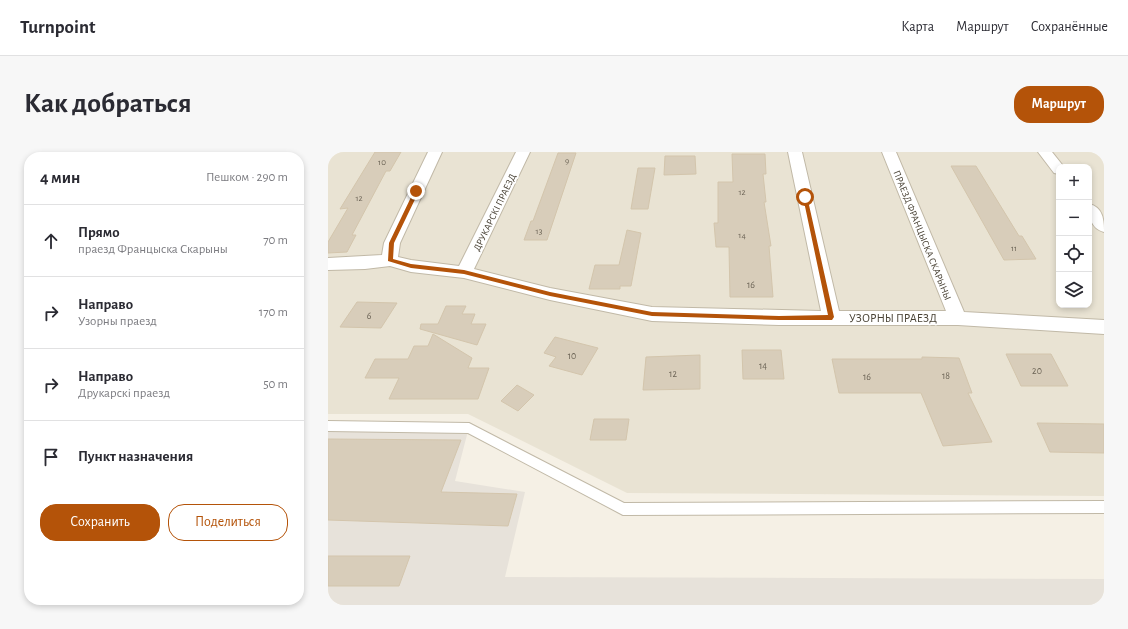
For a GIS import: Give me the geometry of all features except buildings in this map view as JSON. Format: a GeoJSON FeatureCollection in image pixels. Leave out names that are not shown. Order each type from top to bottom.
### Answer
{"type":"FeatureCollection","features":[{"type":"Feature","properties":{"kind":"street"},"geometry":{"type":"LineString","coordinates":[[390,260],[392,243],[435,152]]}},
{"type":"Feature","properties":{"kind":"street","name":"ДРУКАРСКІ ПРАЕЗД"},"geometry":{"type":"LineString","coordinates":[[464,272],[523,152]]}},
{"type":"Feature","properties":{"kind":"street"},"geometry":{"type":"LineString","coordinates":[[795,152],[832,317]]}},
{"type":"Feature","properties":{"kind":"street","name":"ПРАЕЗД ФРАНЦЫСКА СКАРЫНЫ"},"geometry":{"type":"LineString","coordinates":[[889,152],[958,318]]}},
{"type":"Feature","properties":{"kind":"street"},"geometry":{"type":"LineString","coordinates":[[1045,152],[1056,166]]}},
{"type":"Feature","properties":{"kind":"street"},"geometry":{"type":"LineString","coordinates":[[1092,212],[1104,227]]}},
{"type":"Feature","properties":{"kind":"street","name":"УЗОРНЫ ПРАЕЗД"},"geometry":{"type":"LineString","coordinates":[[328,264],[365,263],[390,260],[411,266],[464,272],[550,294],[652,314],[779,318],[958,318],[1104,327]]}},
{"type":"Feature","properties":{"kind":"lane"},"geometry":{"type":"LineString","coordinates":[[328,426],[469,428],[623,509],[1104,507]]}},
{"type":"Feature","properties":{"kind":"shaded area"},"geometry":{"type":"Polygon","coordinates":[[[328,152],[1104,152],[1104,496],[627,493],[468,414],[328,414],[328,152]]]}},
{"type":"Feature","properties":{"kind":"shaded area"},"geometry":{"type":"Polygon","coordinates":[[[328,430],[468,431],[455,481],[525,492],[505,577],[1104,579],[1104,605],[328,605],[328,430]]]}},
{"type":"Feature","properties":{"kind":"route"},"geometry":{"type":"LineString","coordinates":[[416,191],[392,243],[390,260],[411,266],[464,272],[550,294],[652,314],[779,318],[832,317],[805,197]]}}]}
